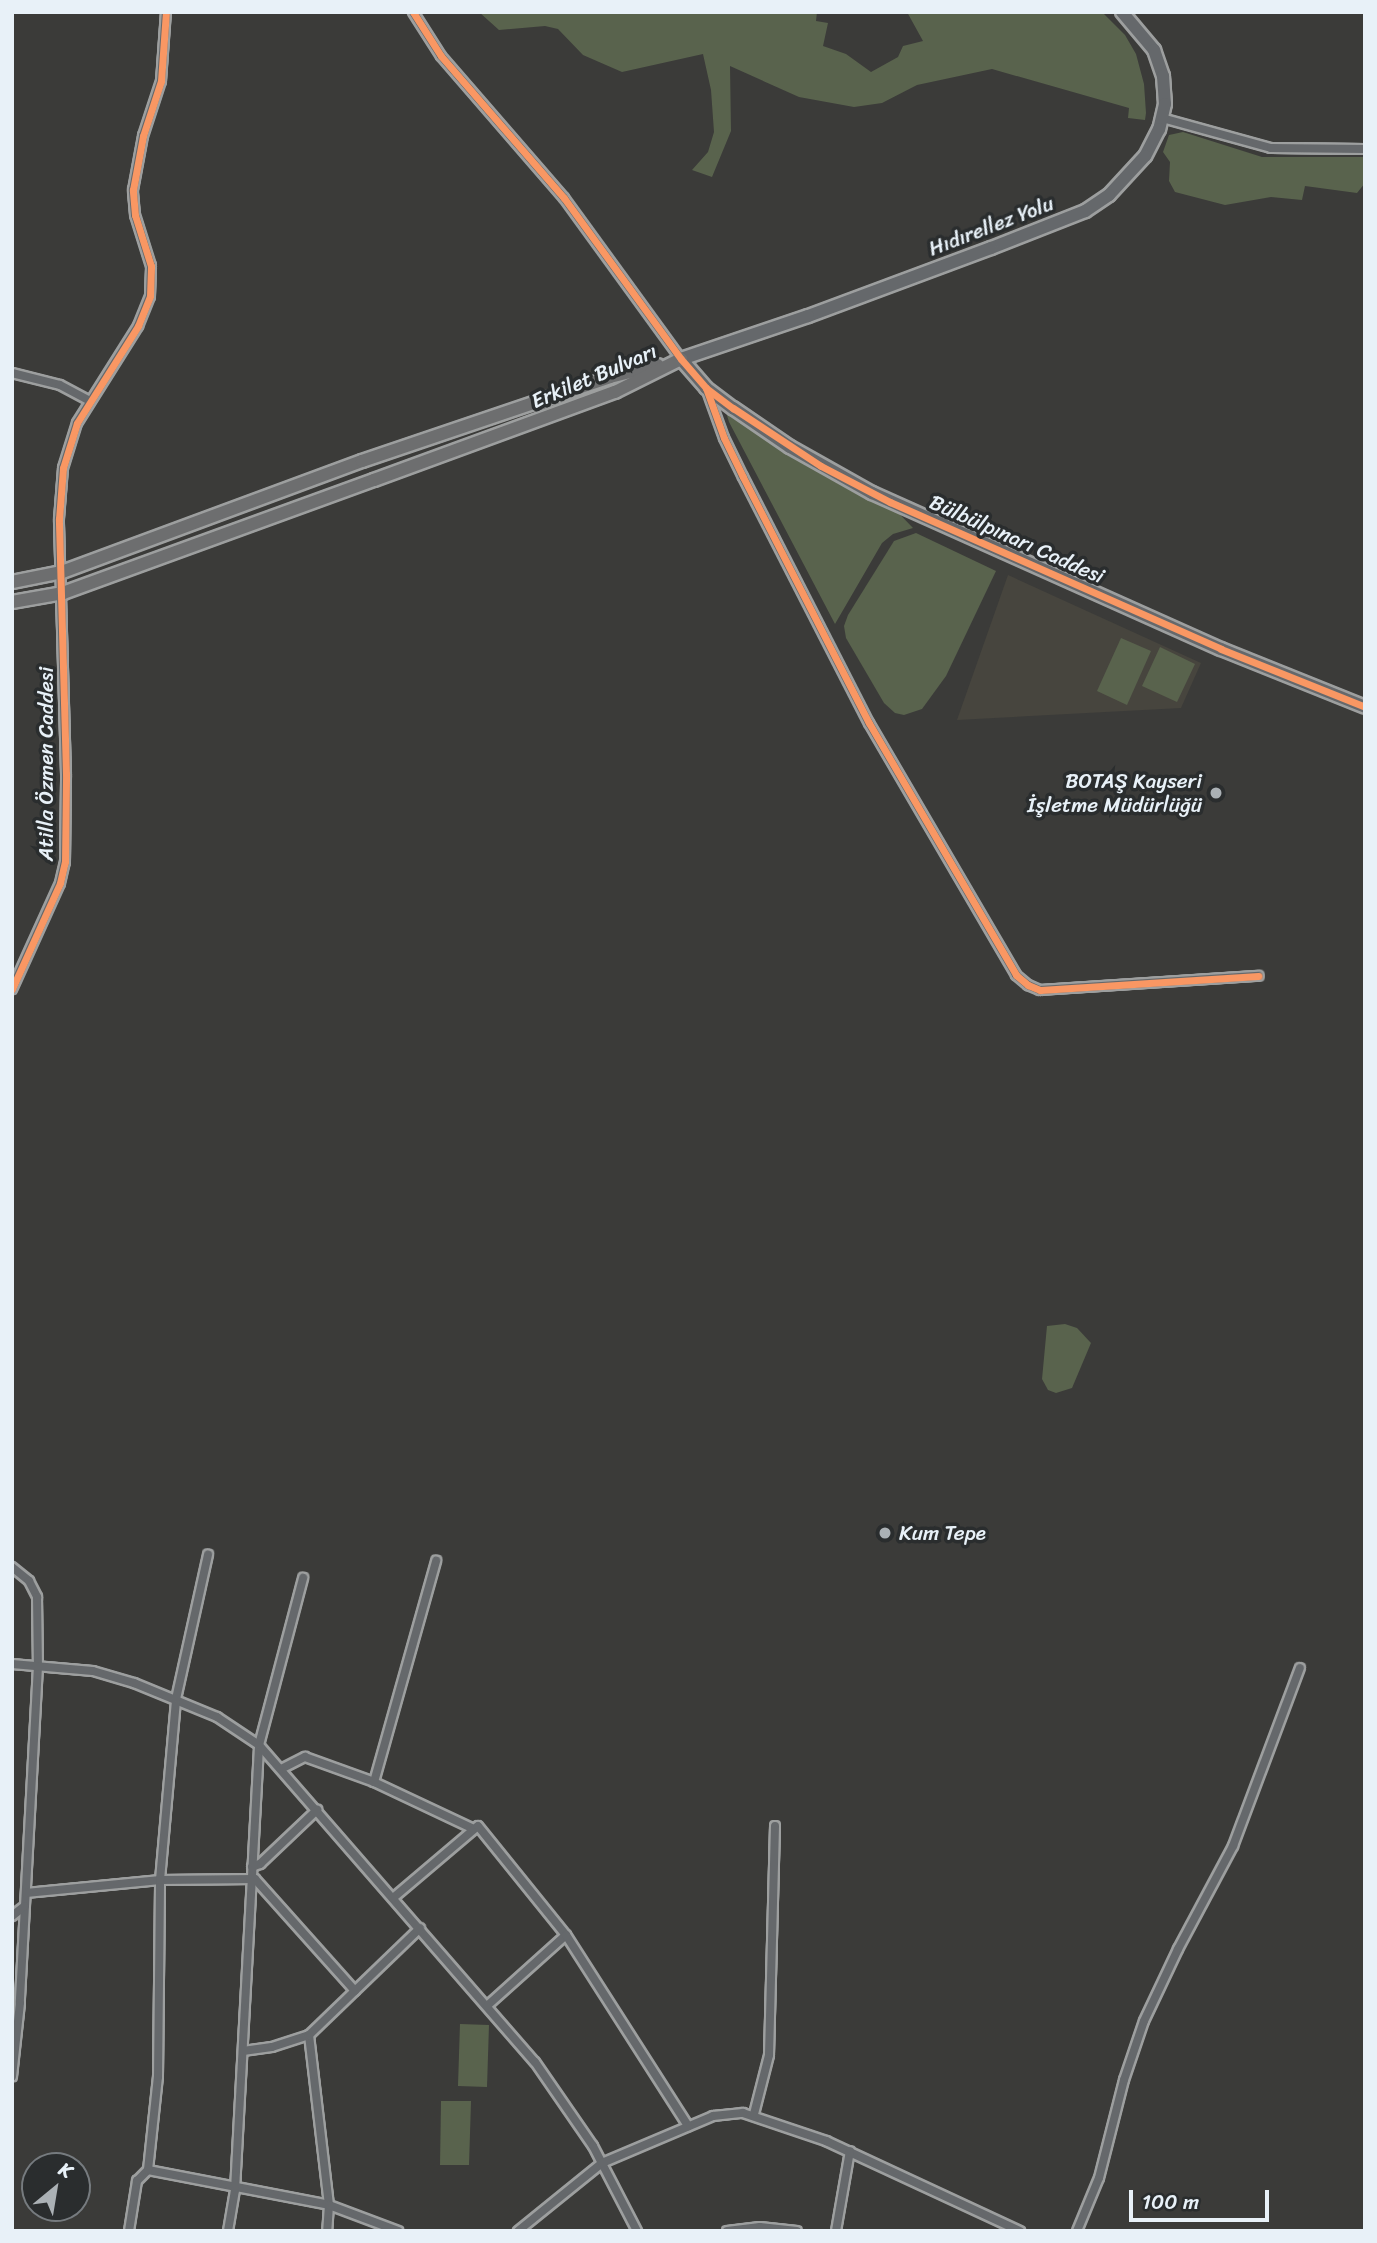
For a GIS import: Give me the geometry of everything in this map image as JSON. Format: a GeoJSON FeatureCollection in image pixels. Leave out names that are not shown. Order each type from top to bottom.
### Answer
{"type":"FeatureCollection","features":[{"type":"Feature","properties":{"kind":"main road","name":"Erkilet Bulvarı"},"geometry":{"type":"LineString","coordinates":[[12,582],[62,572],[362,461],[610,377],[681,359]]}},
{"type":"Feature","properties":{"kind":"main road","name":"Erkilet Bulvarı"},"geometry":{"type":"LineString","coordinates":[[12,602],[63,593],[615,392],[681,359]]}},
{"type":"Feature","properties":{"kind":"street","name":"Atilla Özmen Caddesi"},"geometry":{"type":"LineString","coordinates":[[12,989],[60,883],[65,862],[63,593],[59,519],[63,468],[73,434],[90,401],[138,326],[150,296],[151,266],[135,215],[133,190],[144,136],[161,81],[166,12]]}},
{"type":"Feature","properties":{"kind":"street"},"geometry":{"type":"LineString","coordinates":[[413,12],[441,57],[564,198],[681,359]]}},
{"type":"Feature","properties":{"kind":"street","name":"Hıdırellez Yolu"},"geometry":{"type":"LineString","coordinates":[[681,359],[850,301],[1085,211],[1109,195],[1138,166],[1162,118],[1165,95],[1159,60],[1148,40],[1122,12]]}},
{"type":"Feature","properties":{"kind":"street"},"geometry":{"type":"LineString","coordinates":[[1162,118],[1271,148],[1365,149]]}},
{"type":"Feature","properties":{"kind":"street","name":"Bülbülpınarı Caddesi"},"geometry":{"type":"LineString","coordinates":[[681,359],[706,388],[790,447],[872,493],[1221,649],[1365,707]]}},
{"type":"Feature","properties":{"kind":"street"},"geometry":{"type":"LineString","coordinates":[[12,373],[60,385],[90,401]]}},
{"type":"Feature","properties":{"kind":"street"},"geometry":{"type":"LineString","coordinates":[[706,388],[724,438],[869,723],[1021,981],[1040,990],[1259,976]]}},
{"type":"Feature","properties":{"kind":"street"},"geometry":{"type":"LineString","coordinates":[[129,2231],[137,2181],[148,2170],[158,2077],[160,1880],[176,1699],[208,1555]]}},
{"type":"Feature","properties":{"kind":"street"},"geometry":{"type":"LineString","coordinates":[[374,1782],[436,1562]]}},
{"type":"Feature","properties":{"kind":"street"},"geometry":{"type":"LineString","coordinates":[[12,1567],[29,1581],[37,1597],[38,1666],[26,1893],[12,2077]]}},
{"type":"Feature","properties":{"kind":"street"},"geometry":{"type":"LineString","coordinates":[[228,2231],[235,2190],[259,1745],[303,1577]]}},
{"type":"Feature","properties":{"kind":"street"},"geometry":{"type":"LineString","coordinates":[[12,1664],[93,1671],[176,1699],[217,1717],[259,1745],[488,2006],[556,2091],[602,2163],[637,2231]]}},
{"type":"Feature","properties":{"kind":"street"},"geometry":{"type":"LineString","coordinates":[[1077,2231],[1099,2178],[1127,2070],[1144,2021],[1165,1975],[1233,1846],[1300,1668]]}},
{"type":"Feature","properties":{"kind":"street"},"geometry":{"type":"LineString","coordinates":[[281,1769],[305,1757],[374,1782],[474,1829]]}},
{"type":"Feature","properties":{"kind":"street"},"geometry":{"type":"LineString","coordinates":[[253,1867],[260,1864],[317,1810]]}},
{"type":"Feature","properties":{"kind":"street"},"geometry":{"type":"LineString","coordinates":[[393,1898],[478,1826],[566,1935],[688,2126]]}},
{"type":"Feature","properties":{"kind":"street"},"geometry":{"type":"LineString","coordinates":[[754,2114],[769,2055],[775,1826]]}},
{"type":"Feature","properties":{"kind":"street"},"geometry":{"type":"LineString","coordinates":[[26,1893],[160,1880],[252,1878],[260,1883],[355,1991]]}},
{"type":"Feature","properties":{"kind":"street"},"geometry":{"type":"LineString","coordinates":[[12,1916],[25,1906]]}},
{"type":"Feature","properties":{"kind":"street"},"geometry":{"type":"LineString","coordinates":[[243,2051],[272,2047],[309,2035],[420,1928]]}},
{"type":"Feature","properties":{"kind":"street"},"geometry":{"type":"LineString","coordinates":[[488,2006],[566,1935]]}},
{"type":"Feature","properties":{"kind":"street"},"geometry":{"type":"LineString","coordinates":[[309,2035],[329,2205],[327,2231]]}},
{"type":"Feature","properties":{"kind":"street"},"geometry":{"type":"LineString","coordinates":[[518,2231],[602,2163],[713,2116],[754,2114],[850,2151],[916,2185],[1020,2231]]}},
{"type":"Feature","properties":{"kind":"street"},"geometry":{"type":"LineString","coordinates":[[836,2231],[850,2151]]}},
{"type":"Feature","properties":{"kind":"street"},"geometry":{"type":"LineString","coordinates":[[148,2170],[235,2190],[329,2205],[398,2231]]}},
{"type":"Feature","properties":{"kind":"street"},"geometry":{"type":"LineString","coordinates":[[727,2231],[760,2227],[797,2231]]}},
{"type":"Feature","properties":{"kind":"shaded area"},"geometry":{"type":"Polygon","coordinates":[[[1008,575],[1201,663],[1181,708],[957,720],[1008,575]]]}},
{"type":"Feature","properties":{"kind":"green space"},"geometry":{"type":"Polygon","coordinates":[[[479,12],[817,12],[816,21],[828,23],[823,46],[846,54],[871,72],[898,57],[903,46],[923,41],[907,12],[1102,12],[1125,35],[1136,54],[1144,84],[1145,120],[1128,118],[1129,108],[992,69],[917,85],[882,103],[854,107],[799,97],[730,66],[731,131],[712,177],[692,170],[708,152],[714,132],[711,90],[703,54],[622,72],[583,55],[558,29],[545,26],[499,30],[479,12]]]}},
{"type":"Feature","properties":{"kind":"green space"},"geometry":{"type":"Polygon","coordinates":[[[1183,132],[1262,157],[1365,157],[1365,183],[1357,193],[1305,186],[1302,200],[1271,197],[1225,205],[1175,192],[1169,181],[1170,162],[1163,152],[1169,135],[1183,132]]]}},
{"type":"Feature","properties":{"kind":"green space"},"geometry":{"type":"Polygon","coordinates":[[[722,399],[885,499],[913,528],[893,534],[882,543],[835,624],[729,422],[722,399]]]}},
{"type":"Feature","properties":{"kind":"green space"},"geometry":{"type":"Polygon","coordinates":[[[916,533],[996,571],[946,676],[922,709],[904,715],[895,713],[884,703],[846,638],[844,626],[848,615],[894,541],[916,533]]]}},
{"type":"Feature","properties":{"kind":"green space"},"geometry":{"type":"Polygon","coordinates":[[[1121,638],[1151,651],[1127,705],[1097,691],[1121,638]]]}},
{"type":"Feature","properties":{"kind":"green space"},"geometry":{"type":"Polygon","coordinates":[[[1160,647],[1195,664],[1177,702],[1142,686],[1160,647]]]}},
{"type":"Feature","properties":{"kind":"green space"},"geometry":{"type":"Polygon","coordinates":[[[1065,1324],[1077,1328],[1091,1343],[1072,1388],[1056,1393],[1048,1390],[1042,1379],[1047,1326],[1065,1324]]]}},
{"type":"Feature","properties":{"kind":"green space"},"geometry":{"type":"Polygon","coordinates":[[[460,2024],[489,2025],[487,2087],[458,2086],[460,2024]]]}},
{"type":"Feature","properties":{"kind":"green space"},"geometry":{"type":"Polygon","coordinates":[[[441,2101],[471,2101],[469,2165],[440,2165],[441,2101]]]}},
{"type":"Feature","properties":{"kind":"cycle path"},"geometry":{"type":"LineString","coordinates":[[12,989],[60,883],[65,862],[66,774],[59,519],[63,468],[77,423],[138,326],[150,296],[151,266],[135,215],[133,190],[143,136],[161,81],[166,12]]}},
{"type":"Feature","properties":{"kind":"cycle path"},"geometry":{"type":"LineString","coordinates":[[413,12],[441,56],[564,198],[681,359],[706,388],[733,408],[821,466],[890,502],[1221,649],[1365,707]]}},
{"type":"Feature","properties":{"kind":"cycle path"},"geometry":{"type":"LineString","coordinates":[[706,388],[724,438],[869,723],[1016,975],[1028,985],[1040,990],[1259,976]]}},
{"type":"Feature","properties":{"kind":"place","name":"BOTAŞ Kayseri İşletme Müdürlüğü"},"geometry":{"type":"Point","coordinates":[1216,793]}},
{"type":"Feature","properties":{"kind":"place","name":"Kum Tepe"},"geometry":{"type":"Point","coordinates":[885,1533]}}]}
